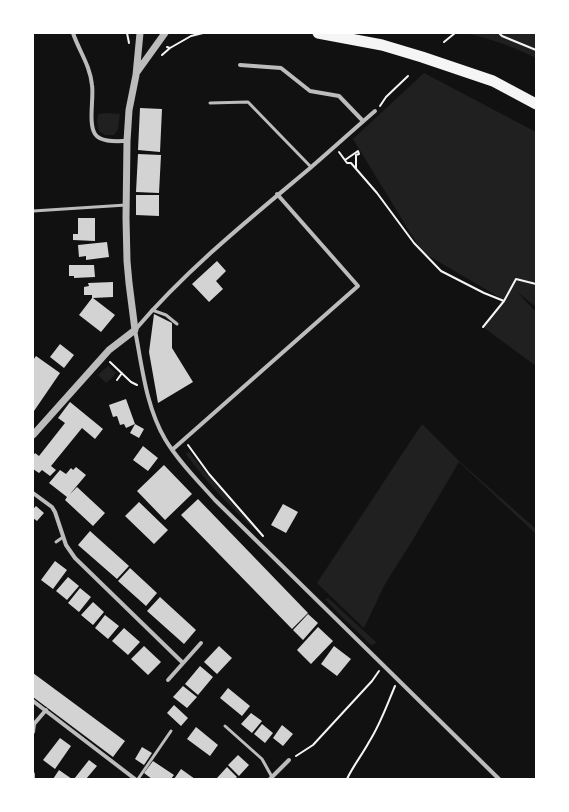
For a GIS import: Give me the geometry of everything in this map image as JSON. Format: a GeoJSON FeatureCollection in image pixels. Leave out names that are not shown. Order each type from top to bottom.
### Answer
{"type":"FeatureCollection","features":[{"type":"Feature","properties":{"kind":"highway"},"geometry":{"type":"LineString","coordinates":[[318,33],[382,45],[429,60],[493,81],[536,104]]}},
{"type":"Feature","properties":{"kind":"street"},"geometry":{"type":"LineString","coordinates":[[72,33],[87,63],[92,84],[93,126],[96,134],[101,140],[127,141]]}},
{"type":"Feature","properties":{"kind":"street"},"geometry":{"type":"LineString","coordinates":[[140,33],[136,75],[129,110],[127,141],[126,205],[129,283],[135,330],[147,390],[158,426],[172,450],[215,500],[499,779]]}},
{"type":"Feature","properties":{"kind":"street"},"geometry":{"type":"LineString","coordinates":[[136,75],[165,33]]}},
{"type":"Feature","properties":{"kind":"street"},"geometry":{"type":"LineString","coordinates":[[240,65],[281,68],[310,91],[339,96],[363,122]]}},
{"type":"Feature","properties":{"kind":"street"},"geometry":{"type":"LineString","coordinates":[[33,435],[104,355],[135,330],[152,310],[213,249],[336,146],[375,111]]}},
{"type":"Feature","properties":{"kind":"street"},"geometry":{"type":"LineString","coordinates":[[172,450],[358,286],[277,194]]}},
{"type":"Feature","properties":{"kind":"street"},"geometry":{"type":"LineString","coordinates":[[33,493],[52,507],[66,545],[75,558],[183,663]]}},
{"type":"Feature","properties":{"kind":"street"},"geometry":{"type":"LineString","coordinates":[[168,680],[200,643]]}},
{"type":"Feature","properties":{"kind":"street"},"geometry":{"type":"LineString","coordinates":[[33,701],[137,779]]}},
{"type":"Feature","properties":{"kind":"street"},"geometry":{"type":"LineString","coordinates":[[33,732],[34,724],[46,710]]}},
{"type":"Feature","properties":{"kind":"street"},"geometry":{"type":"LineString","coordinates":[[271,778],[289,760]]}},
{"type":"Feature","properties":{"kind":"lane"},"geometry":{"type":"LineString","coordinates":[[210,103],[248,102],[311,167]]}},
{"type":"Feature","properties":{"kind":"lane"},"geometry":{"type":"LineString","coordinates":[[33,211],[126,205]]}},
{"type":"Feature","properties":{"kind":"lane"},"geometry":{"type":"LineString","coordinates":[[152,310],[166,315],[177,324]]}},
{"type":"Feature","properties":{"kind":"lane"},"geometry":{"type":"LineString","coordinates":[[56,542],[63,537]]}},
{"type":"Feature","properties":{"kind":"lane"},"geometry":{"type":"LineString","coordinates":[[224,726],[262,759],[271,778]]}},
{"type":"Feature","properties":{"kind":"lane"},"geometry":{"type":"LineString","coordinates":[[137,779],[171,731]]}},
{"type":"Feature","properties":{"kind":"path"},"geometry":{"type":"LineString","coordinates":[[444,42],[455,33]]}},
{"type":"Feature","properties":{"kind":"path"},"geometry":{"type":"LineString","coordinates":[[499,33],[502,36],[536,50]]}},
{"type":"Feature","properties":{"kind":"path"},"geometry":{"type":"LineString","coordinates":[[375,111],[386,97],[408,76]]}},
{"type":"Feature","properties":{"kind":"path"},"geometry":{"type":"LineString","coordinates":[[336,146],[344,160],[347,163],[351,163],[377,193],[414,243],[441,271],[484,293],[504,300]]}},
{"type":"Feature","properties":{"kind":"path"},"geometry":{"type":"LineString","coordinates":[[344,160],[358,151],[359,154],[356,155],[356,169]]}},
{"type":"Feature","properties":{"kind":"path"},"geometry":{"type":"LineString","coordinates":[[483,327],[504,300],[516,278],[536,284]]}},
{"type":"Feature","properties":{"kind":"path"},"geometry":{"type":"LineString","coordinates":[[104,355],[131,382],[147,390]]}},
{"type":"Feature","properties":{"kind":"path"},"geometry":{"type":"LineString","coordinates":[[117,380],[122,373]]}},
{"type":"Feature","properties":{"kind":"path"},"geometry":{"type":"LineString","coordinates":[[184,440],[209,474],[263,534],[264,549]]}},
{"type":"Feature","properties":{"kind":"path"},"geometry":{"type":"LineString","coordinates":[[289,760],[312,745],[372,680],[383,665]]}},
{"type":"Feature","properties":{"kind":"path"},"geometry":{"type":"LineString","coordinates":[[346,779],[369,743],[379,724],[398,679]]}},
{"type":"Feature","properties":{"kind":"shaded area"},"geometry":{"type":"Polygon","coordinates":[[[465,33],[536,33],[536,58],[502,43],[465,33]]]}},
{"type":"Feature","properties":{"kind":"shaded area"},"geometry":{"type":"Polygon","coordinates":[[[424,73],[536,132],[536,307],[517,292],[536,312],[536,366],[483,327],[504,300],[422,252],[353,139],[424,73]]]}},
{"type":"Feature","properties":{"kind":"shaded area"},"geometry":{"type":"Polygon","coordinates":[[[98,114],[120,114],[118,129],[114,135],[105,135],[99,131],[97,121],[98,114]]]}},
{"type":"Feature","properties":{"kind":"shaded area"},"geometry":{"type":"Polygon","coordinates":[[[108,366],[116,373],[106,383],[98,375],[108,366]]]}},
{"type":"Feature","properties":{"kind":"shaded area"},"geometry":{"type":"Polygon","coordinates":[[[422,424],[459,461],[536,529],[536,534],[459,462],[385,584],[364,628],[317,583],[422,424]]]}},
{"type":"Feature","properties":{"kind":"shaded area"},"geometry":{"type":"Polygon","coordinates":[[[189,452],[259,533],[239,515],[211,485],[186,454],[189,452]]]}},
{"type":"Feature","properties":{"kind":"shaded area"},"geometry":{"type":"Polygon","coordinates":[[[328,598],[377,643],[371,645],[325,599],[328,598]]]}},
{"type":"Feature","properties":{"kind":"building"},"geometry":{"type":"Polygon","coordinates":[[[140,108],[162,109],[160,152],[138,150],[140,108]]]}},
{"type":"Feature","properties":{"kind":"building"},"geometry":{"type":"Polygon","coordinates":[[[138,154],[161,155],[159,193],[136,192],[138,154]]]}},
{"type":"Feature","properties":{"kind":"building"},"geometry":{"type":"Polygon","coordinates":[[[136,195],[159,195],[159,216],[136,215],[136,195]]]}},
{"type":"Feature","properties":{"kind":"building"},"geometry":{"type":"Polygon","coordinates":[[[78,218],[95,218],[95,241],[73,240],[73,234],[78,234],[78,218]]]}},
{"type":"Feature","properties":{"kind":"building"},"geometry":{"type":"Polygon","coordinates":[[[107,242],[109,257],[86,260],[86,256],[79,257],[78,245],[107,242]]]}},
{"type":"Feature","properties":{"kind":"building"},"geometry":{"type":"Polygon","coordinates":[[[217,261],[226,271],[216,281],[223,289],[209,302],[192,284],[217,261]]]}},
{"type":"Feature","properties":{"kind":"building"},"geometry":{"type":"Polygon","coordinates":[[[69,265],[94,265],[95,277],[74,278],[74,276],[69,276],[69,265]]]}},
{"type":"Feature","properties":{"kind":"building"},"geometry":{"type":"Polygon","coordinates":[[[113,282],[113,297],[93,298],[115,315],[101,332],[79,315],[92,298],[92,295],[84,295],[84,287],[89,286],[88,283],[113,282]]]}},
{"type":"Feature","properties":{"kind":"building"},"geometry":{"type":"Polygon","coordinates":[[[154,314],[172,323],[172,348],[193,382],[158,403],[149,352],[154,314]]]}},
{"type":"Feature","properties":{"kind":"building"},"geometry":{"type":"Polygon","coordinates":[[[60,344],[74,355],[64,368],[50,357],[60,344]]]}},
{"type":"Feature","properties":{"kind":"building"},"geometry":{"type":"Polygon","coordinates":[[[36,356],[60,373],[34,411],[33,360],[36,356]]]}},
{"type":"Feature","properties":{"kind":"building"},"geometry":{"type":"Polygon","coordinates":[[[126,399],[135,424],[126,428],[124,424],[120,425],[117,416],[113,417],[109,405],[126,399]]]}},
{"type":"Feature","properties":{"kind":"building"},"geometry":{"type":"Polygon","coordinates":[[[70,402],[103,429],[95,439],[82,428],[51,466],[56,470],[50,476],[42,470],[39,473],[33,469],[33,456],[35,453],[39,456],[65,423],[58,418],[70,402]]]}},
{"type":"Feature","properties":{"kind":"building"},"geometry":{"type":"Polygon","coordinates":[[[135,424],[144,429],[139,438],[130,433],[135,424]]]}},
{"type":"Feature","properties":{"kind":"building"},"geometry":{"type":"Polygon","coordinates":[[[143,446],[158,458],[148,471],[133,460],[143,446]]]}},
{"type":"Feature","properties":{"kind":"building"},"geometry":{"type":"Polygon","coordinates":[[[164,465],[192,494],[165,520],[137,491],[164,465]]]}},
{"type":"Feature","properties":{"kind":"building"},"geometry":{"type":"Polygon","coordinates":[[[76,467],[86,475],[70,494],[77,487],[105,513],[93,526],[65,500],[67,497],[49,483],[60,470],[66,474],[71,468],[73,470],[76,467]]]}},
{"type":"Feature","properties":{"kind":"building"},"geometry":{"type":"Polygon","coordinates":[[[198,499],[308,613],[292,629],[181,515],[198,499]]]}},
{"type":"Feature","properties":{"kind":"building"},"geometry":{"type":"Polygon","coordinates":[[[139,502],[168,530],[154,544],[125,516],[139,502]]]}},
{"type":"Feature","properties":{"kind":"building"},"geometry":{"type":"Polygon","coordinates":[[[283,504],[298,512],[286,533],[271,525],[283,504]]]}},
{"type":"Feature","properties":{"kind":"building"},"geometry":{"type":"Polygon","coordinates":[[[36,506],[44,513],[37,521],[33,518],[33,509],[36,506]]]}},
{"type":"Feature","properties":{"kind":"building"},"geometry":{"type":"Polygon","coordinates":[[[90,531],[129,566],[117,579],[78,545],[90,531]]]}},
{"type":"Feature","properties":{"kind":"building"},"geometry":{"type":"Polygon","coordinates":[[[55,561],[67,570],[53,589],[41,580],[55,561]]]}},
{"type":"Feature","properties":{"kind":"building"},"geometry":{"type":"Polygon","coordinates":[[[130,568],[157,593],[146,606],[118,581],[130,568]]]}},
{"type":"Feature","properties":{"kind":"building"},"geometry":{"type":"Polygon","coordinates":[[[68,577],[79,586],[67,600],[56,591],[68,577]]]}},
{"type":"Feature","properties":{"kind":"building"},"geometry":{"type":"Polygon","coordinates":[[[80,588],[91,597],[79,612],[68,603],[80,588]]]}},
{"type":"Feature","properties":{"kind":"building"},"geometry":{"type":"Polygon","coordinates":[[[160,597],[196,630],[184,644],[147,611],[160,597]]]}},
{"type":"Feature","properties":{"kind":"building"},"geometry":{"type":"Polygon","coordinates":[[[93,602],[104,612],[93,625],[81,615],[93,602]]]}},
{"type":"Feature","properties":{"kind":"building"},"geometry":{"type":"Polygon","coordinates":[[[308,614],[318,623],[303,640],[293,630],[308,614]]]}},
{"type":"Feature","properties":{"kind":"building"},"geometry":{"type":"Polygon","coordinates":[[[105,615],[119,626],[108,639],[95,628],[105,615]]]}},
{"type":"Feature","properties":{"kind":"building"},"geometry":{"type":"Polygon","coordinates":[[[318,627],[333,641],[311,664],[297,650],[318,627]]]}},
{"type":"Feature","properties":{"kind":"building"},"geometry":{"type":"Polygon","coordinates":[[[124,628],[140,642],[128,655],[112,641],[124,628]]]}},
{"type":"Feature","properties":{"kind":"building"},"geometry":{"type":"Polygon","coordinates":[[[144,646],[161,662],[148,675],[131,659],[144,646]]]}},
{"type":"Feature","properties":{"kind":"building"},"geometry":{"type":"Polygon","coordinates":[[[219,646],[232,658],[217,674],[204,662],[219,646]]]}},
{"type":"Feature","properties":{"kind":"building"},"geometry":{"type":"Polygon","coordinates":[[[334,646],[351,659],[337,676],[321,664],[334,646]]]}},
{"type":"Feature","properties":{"kind":"building"},"geometry":{"type":"Polygon","coordinates":[[[200,666],[213,677],[198,695],[185,684],[200,666]]]}},
{"type":"Feature","properties":{"kind":"building"},"geometry":{"type":"Polygon","coordinates":[[[33,673],[125,741],[113,757],[33,697],[33,673]]]}},
{"type":"Feature","properties":{"kind":"building"},"geometry":{"type":"Polygon","coordinates":[[[183,686],[197,697],[187,708],[173,697],[183,686]]]}},
{"type":"Feature","properties":{"kind":"building"},"geometry":{"type":"Polygon","coordinates":[[[228,688],[250,706],[242,716],[220,698],[228,688]]]}},
{"type":"Feature","properties":{"kind":"building"},"geometry":{"type":"Polygon","coordinates":[[[174,705],[188,718],[181,726],[167,713],[174,705]]]}},
{"type":"Feature","properties":{"kind":"building"},"geometry":{"type":"Polygon","coordinates":[[[251,713],[262,721],[252,733],[241,724],[251,713]]]}},
{"type":"Feature","properties":{"kind":"building"},"geometry":{"type":"Polygon","coordinates":[[[262,724],[273,733],[265,743],[254,734],[262,724]]]}},
{"type":"Feature","properties":{"kind":"building"},"geometry":{"type":"Polygon","coordinates":[[[282,725],[293,734],[283,746],[273,738],[282,725]]]}},
{"type":"Feature","properties":{"kind":"building"},"geometry":{"type":"Polygon","coordinates":[[[196,727],[218,745],[210,756],[187,739],[196,727]]]}},
{"type":"Feature","properties":{"kind":"building"},"geometry":{"type":"Polygon","coordinates":[[[60,738],[71,746],[55,769],[43,760],[60,738]]]}},
{"type":"Feature","properties":{"kind":"building"},"geometry":{"type":"Polygon","coordinates":[[[142,747],[152,753],[144,765],[135,759],[142,747]]]}},
{"type":"Feature","properties":{"kind":"building"},"geometry":{"type":"Polygon","coordinates":[[[238,755],[249,765],[239,776],[228,765],[238,755]]]}},
{"type":"Feature","properties":{"kind":"building"},"geometry":{"type":"Polygon","coordinates":[[[89,760],[97,766],[86,779],[74,779],[89,760]]]}},
{"type":"Feature","properties":{"kind":"building"},"geometry":{"type":"Polygon","coordinates":[[[153,761],[174,775],[171,779],[152,779],[144,773],[153,761]]]}},
{"type":"Feature","properties":{"kind":"building"},"geometry":{"type":"Polygon","coordinates":[[[227,767],[237,777],[235,779],[218,779],[217,778],[227,767]]]}},
{"type":"Feature","properties":{"kind":"building"},"geometry":{"type":"Polygon","coordinates":[[[181,769],[195,779],[174,779],[181,769]]]}},
{"type":"Feature","properties":{"kind":"building"},"geometry":{"type":"Polygon","coordinates":[[[59,770],[72,779],[53,779],[59,770]]]}}]}
